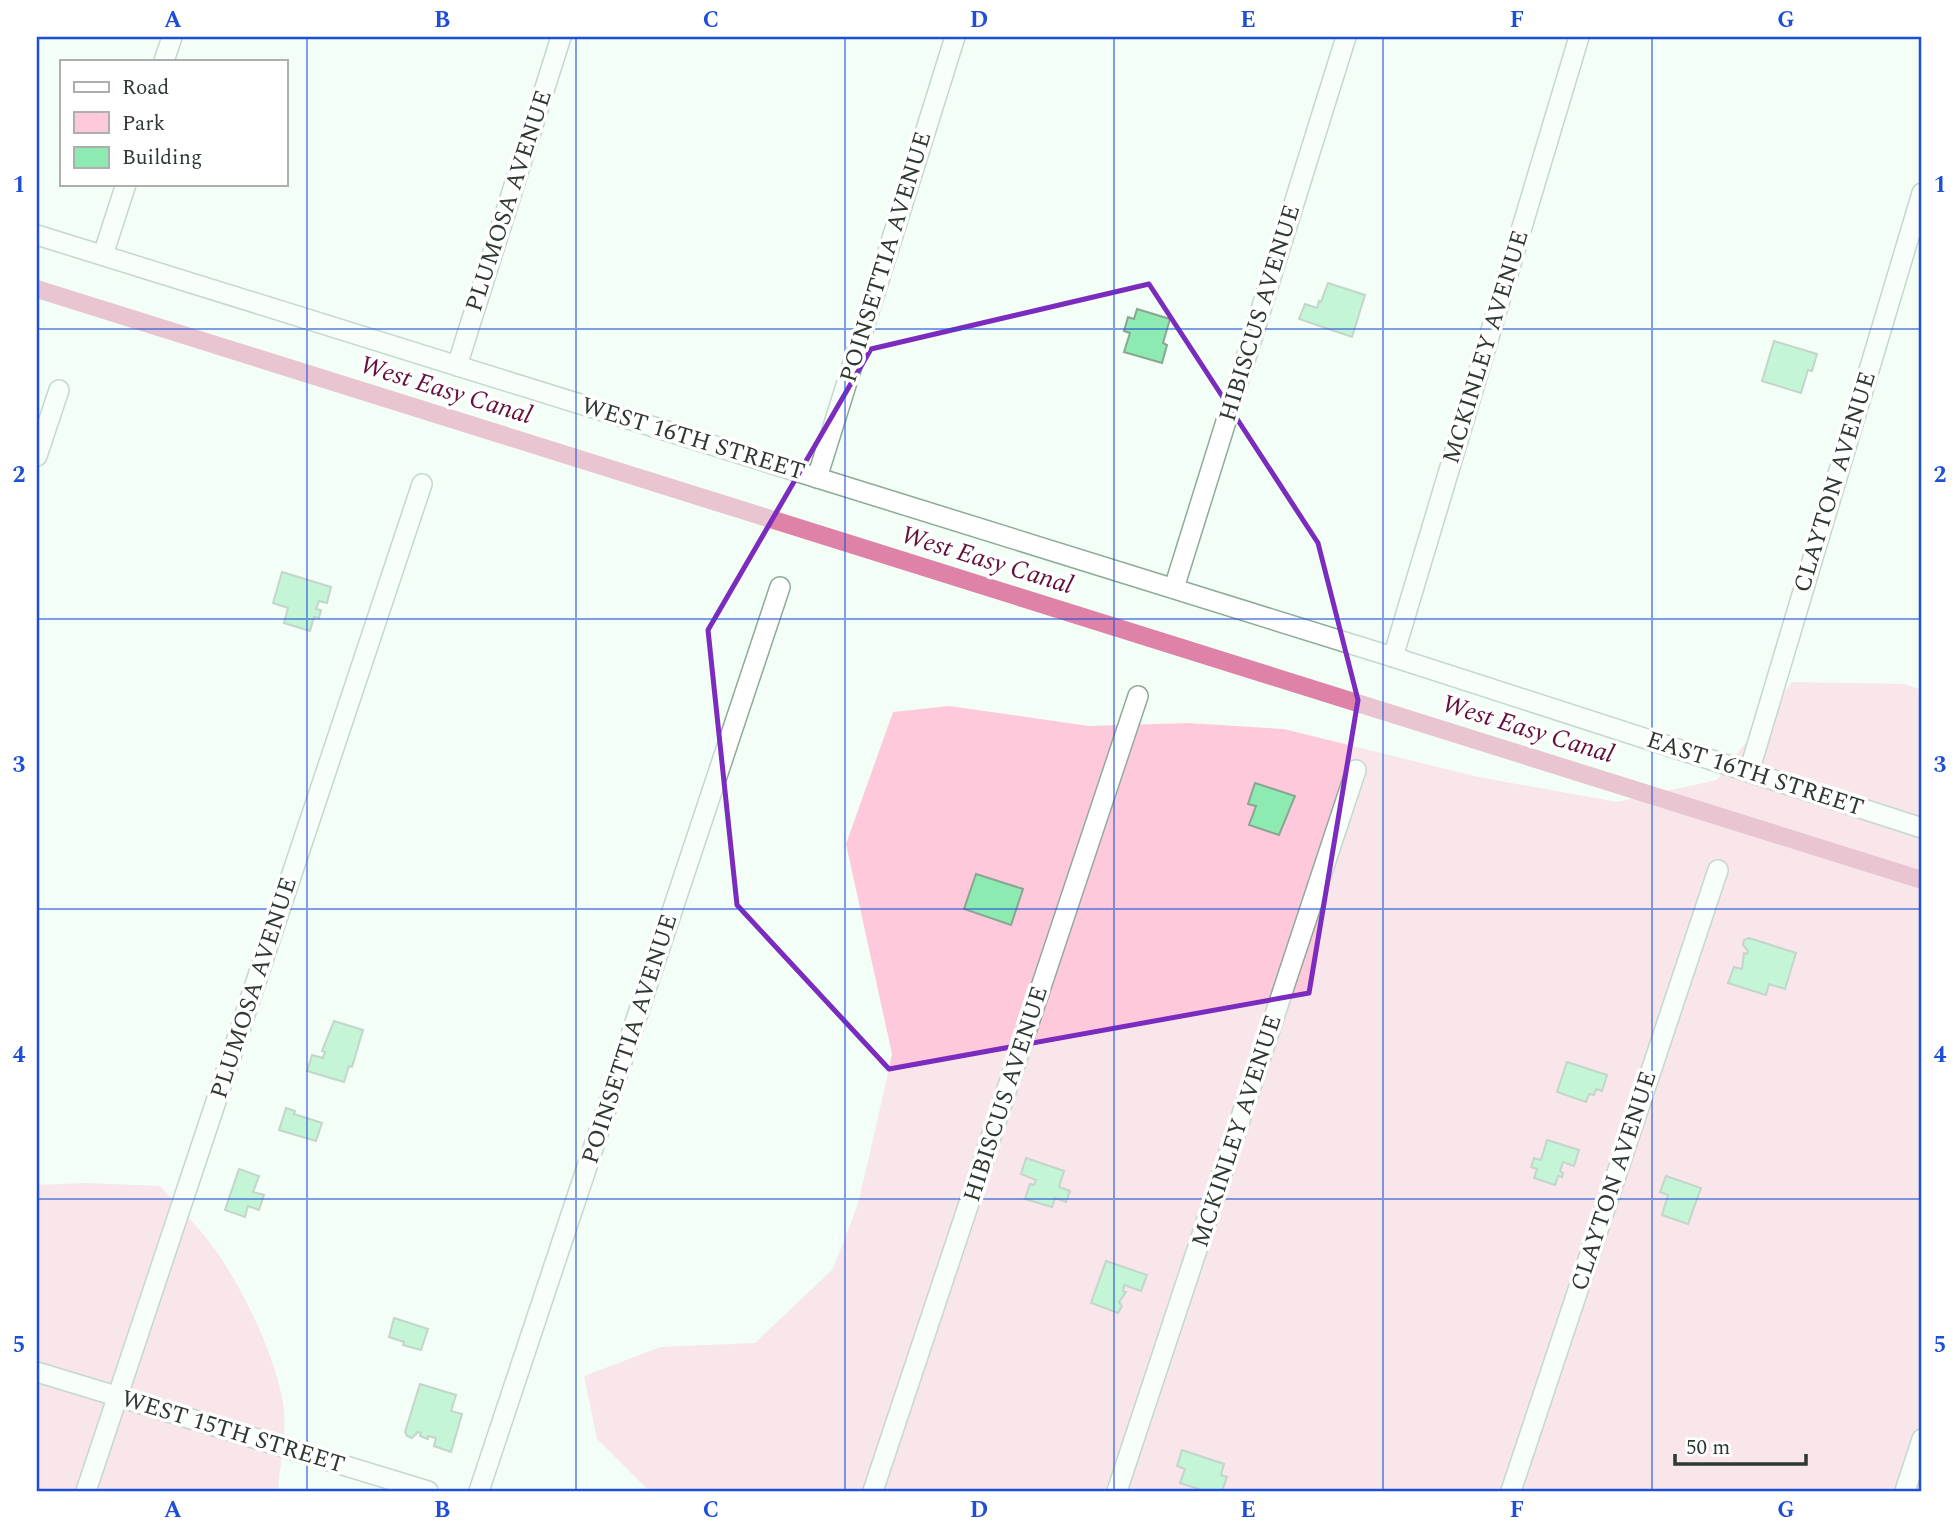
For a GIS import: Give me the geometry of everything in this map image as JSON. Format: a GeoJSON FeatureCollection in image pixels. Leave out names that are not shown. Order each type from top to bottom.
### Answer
{"type":"FeatureCollection","features":[{"type":"Feature","properties":{"kind":"street"},"geometry":{"type":"LineString","coordinates":[[164,60],[172,37]]}},
{"type":"Feature","properties":{"kind":"street","name":"PLUMOSA AVENUE"},"geometry":{"type":"LineString","coordinates":[[457,366],[561,37]]}},
{"type":"Feature","properties":{"kind":"street","name":"POINSETTIA AVENUE"},"geometry":{"type":"LineString","coordinates":[[817,478],[955,37]]}},
{"type":"Feature","properties":{"kind":"street","name":"HIBISCUS AVENUE"},"geometry":{"type":"LineString","coordinates":[[1174,588],[1346,37]]}},
{"type":"Feature","properties":{"kind":"street","name":"MCKINLEY AVENUE"},"geometry":{"type":"LineString","coordinates":[[1393,657],[1579,37]]}},
{"type":"Feature","properties":{"kind":"street"},"geometry":{"type":"LineString","coordinates":[[103,255],[125,186]]}},
{"type":"Feature","properties":{"kind":"street","name":"CLAYTON AVENUE"},"geometry":{"type":"LineString","coordinates":[[1749,772],[1922,193]]}},
{"type":"Feature","properties":{"kind":"street","name":"WEST 16TH STREET"},"geometry":{"type":"LineString","coordinates":[[37,235],[1308,631]]}},
{"type":"Feature","properties":{"kind":"street"},"geometry":{"type":"LineString","coordinates":[[37,456],[59,390]]}},
{"type":"Feature","properties":{"kind":"street","name":"PLUMOSA AVENUE"},"geometry":{"type":"LineString","coordinates":[[86,1491],[422,484]]}},
{"type":"Feature","properties":{"kind":"street","name":"POINSETTIA AVENUE"},"geometry":{"type":"LineString","coordinates":[[479,1491],[780,587]]}},
{"type":"Feature","properties":{"kind":"street","name":"EAST 16TH STREET"},"geometry":{"type":"LineString","coordinates":[[1308,631],[1922,828]]}},
{"type":"Feature","properties":{"kind":"street","name":"HIBISCUS AVENUE"},"geometry":{"type":"LineString","coordinates":[[873,1491],[1138,696]]}},
{"type":"Feature","properties":{"kind":"street","name":"MCKINLEY AVENUE"},"geometry":{"type":"LineString","coordinates":[[1117,1491],[1356,770]]}},
{"type":"Feature","properties":{"kind":"street","name":"CLAYTON AVENUE"},"geometry":{"type":"LineString","coordinates":[[1511,1491],[1718,870]]}},
{"type":"Feature","properties":{"kind":"street","name":"WEST 15TH STREET"},"geometry":{"type":"LineString","coordinates":[[37,1372],[428,1491]]}},
{"type":"Feature","properties":{"kind":"street"},"geometry":{"type":"LineString","coordinates":[[1905,1491],[1922,1439]]}},
{"type":"Feature","properties":{"kind":"highlighted area"},"geometry":{"type":"Polygon","coordinates":[[[1149,284],[1318,543],[1358,700],[1309,993],[889,1069],[737,905],[708,630],[871,349],[1149,284]]]}},
{"type":"Feature","properties":{"kind":"green space"},"geometry":{"type":"Polygon","coordinates":[[[1792,682],[1904,684],[1922,690],[1922,1491],[649,1491],[597,1439],[584,1376],[661,1347],[755,1343],[833,1269],[858,1204],[892,1054],[846,844],[893,712],[949,706],[1089,726],[1188,723],[1284,729],[1478,777],[1617,802],[1717,780],[1792,682]]]}},
{"type":"Feature","properties":{"kind":"green space"},"geometry":{"type":"Polygon","coordinates":[[[85,1183],[160,1186],[210,1243],[234,1279],[266,1346],[280,1390],[284,1430],[278,1491],[37,1491],[37,1185],[85,1183]]]}},
{"type":"Feature","properties":{"kind":"building"},"geometry":{"type":"Polygon","coordinates":[[[1328,283],[1365,295],[1352,337],[1299,319],[1305,304],[1317,308],[1328,283]]]}},
{"type":"Feature","properties":{"kind":"building"},"geometry":{"type":"Polygon","coordinates":[[[1137,309],[1170,319],[1163,343],[1167,345],[1162,363],[1124,352],[1130,333],[1124,331],[1128,317],[1134,319],[1137,309]]]}},
{"type":"Feature","properties":{"kind":"building"},"geometry":{"type":"Polygon","coordinates":[[[1774,341],[1817,354],[1812,371],[1808,370],[1801,393],[1762,381],[1774,341]]]}},
{"type":"Feature","properties":{"kind":"building"},"geometry":{"type":"Polygon","coordinates":[[[282,572],[331,587],[327,603],[319,601],[316,609],[321,610],[319,618],[314,617],[310,631],[284,623],[288,608],[273,603],[282,572]]]}},
{"type":"Feature","properties":{"kind":"building"},"geometry":{"type":"Polygon","coordinates":[[[1255,783],[1295,796],[1279,835],[1249,825],[1256,806],[1248,804],[1255,783]]]}},
{"type":"Feature","properties":{"kind":"building"},"geometry":{"type":"Polygon","coordinates":[[[976,874],[1023,889],[1011,925],[964,909],[976,874]]]}},
{"type":"Feature","properties":{"kind":"building"},"geometry":{"type":"Polygon","coordinates":[[[1749,938],[1796,953],[1785,989],[1769,984],[1766,995],[1728,983],[1734,967],[1742,969],[1744,953],[1747,954],[1748,951],[1743,945],[1744,940],[1749,938]]]}},
{"type":"Feature","properties":{"kind":"building"},"geometry":{"type":"Polygon","coordinates":[[[334,1021],[363,1030],[352,1067],[349,1066],[344,1082],[307,1071],[312,1055],[323,1058],[325,1052],[322,1051],[334,1021]]]}},
{"type":"Feature","properties":{"kind":"building"},"geometry":{"type":"Polygon","coordinates":[[[1567,1062],[1607,1075],[1602,1091],[1596,1089],[1594,1095],[1589,1094],[1586,1102],[1557,1092],[1567,1062]]]}},
{"type":"Feature","properties":{"kind":"building"},"geometry":{"type":"Polygon","coordinates":[[[286,1108],[295,1111],[294,1114],[322,1123],[316,1141],[279,1130],[286,1108]]]}},
{"type":"Feature","properties":{"kind":"building"},"geometry":{"type":"Polygon","coordinates":[[[1547,1140],[1579,1150],[1574,1166],[1563,1162],[1560,1171],[1563,1173],[1562,1177],[1558,1176],[1555,1185],[1534,1178],[1537,1169],[1531,1167],[1534,1158],[1541,1160],[1547,1140]]]}},
{"type":"Feature","properties":{"kind":"building"},"geometry":{"type":"Polygon","coordinates":[[[1026,1158],[1064,1171],[1059,1187],[1070,1191],[1066,1202],[1055,1198],[1052,1207],[1025,1199],[1030,1184],[1034,1185],[1036,1180],[1021,1174],[1026,1158]]]}},
{"type":"Feature","properties":{"kind":"building"},"geometry":{"type":"Polygon","coordinates":[[[239,1169],[259,1176],[253,1192],[264,1195],[259,1210],[248,1206],[245,1217],[225,1210],[239,1169]]]}},
{"type":"Feature","properties":{"kind":"building"},"geometry":{"type":"Polygon","coordinates":[[[1666,1176],[1701,1188],[1688,1224],[1662,1215],[1668,1195],[1660,1192],[1666,1176]]]}},
{"type":"Feature","properties":{"kind":"building"},"geometry":{"type":"Polygon","coordinates":[[[1106,1261],[1147,1275],[1141,1291],[1124,1285],[1123,1291],[1126,1292],[1119,1302],[1122,1306],[1118,1313],[1091,1303],[1106,1261]]]}},
{"type":"Feature","properties":{"kind":"building"},"geometry":{"type":"Polygon","coordinates":[[[394,1318],[428,1329],[421,1350],[403,1345],[404,1342],[389,1337],[394,1318]]]}},
{"type":"Feature","properties":{"kind":"building"},"geometry":{"type":"Polygon","coordinates":[[[420,1384],[456,1395],[451,1411],[462,1414],[451,1452],[434,1446],[436,1438],[428,1436],[428,1439],[420,1436],[421,1433],[418,1432],[412,1438],[405,1432],[420,1384]]]}},
{"type":"Feature","properties":{"kind":"building"},"geometry":{"type":"Polygon","coordinates":[[[1182,1450],[1224,1464],[1221,1475],[1227,1477],[1222,1491],[1205,1491],[1180,1483],[1185,1469],[1177,1466],[1182,1450]]]}},
{"type":"Feature","properties":{"kind":"waterway","name":"West Easy Canal"},"geometry":{"type":"LineString","coordinates":[[37,289],[1922,880]]}}]}
